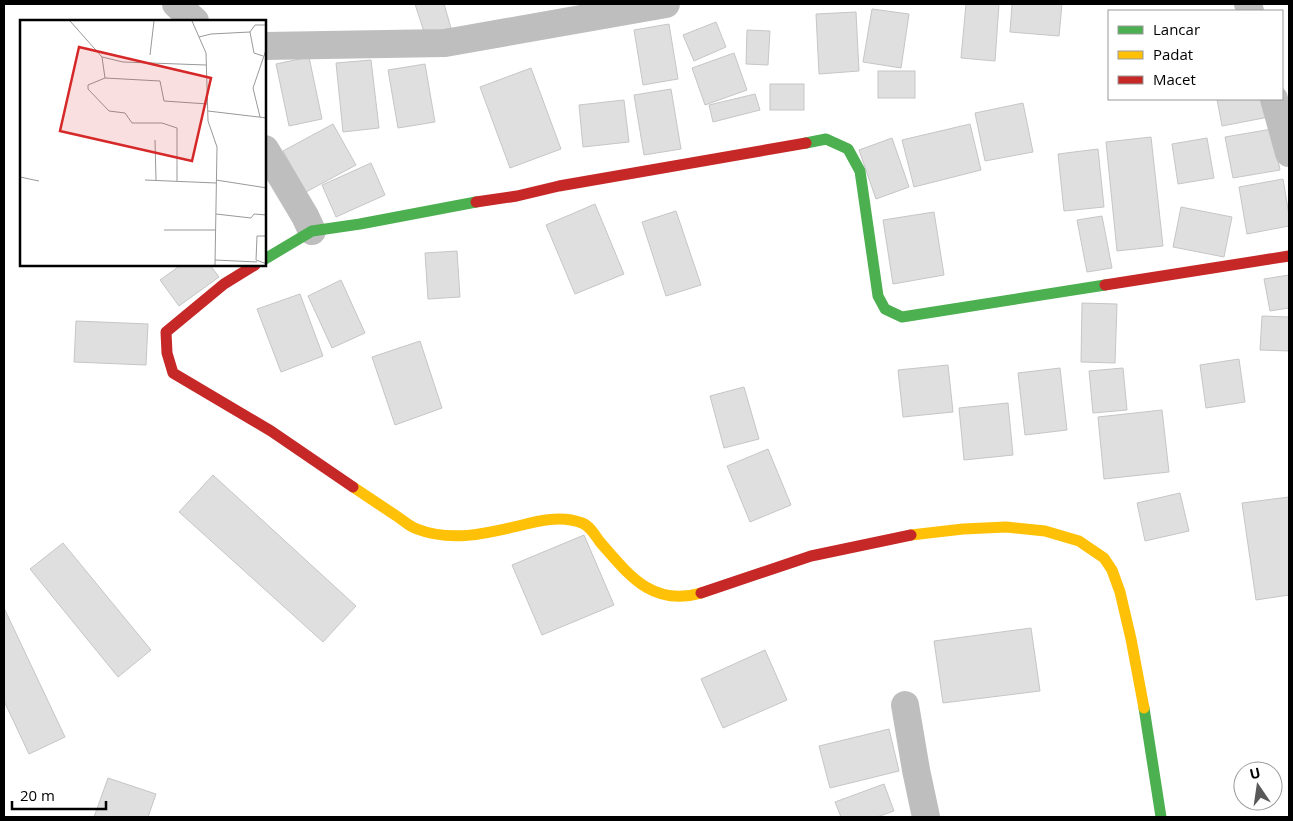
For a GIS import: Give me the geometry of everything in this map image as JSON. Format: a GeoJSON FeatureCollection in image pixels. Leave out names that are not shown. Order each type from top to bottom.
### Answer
{"type":"FeatureCollection","features":[{"type":"Feature","properties":{"kind":"street"},"geometry":{"type":"LineString","coordinates":[[176,4],[194,20]]}},
{"type":"Feature","properties":{"kind":"street"},"geometry":{"type":"LineString","coordinates":[[266,46],[445,44],[666,4]]}},
{"type":"Feature","properties":{"kind":"street"},"geometry":{"type":"LineString","coordinates":[[1274,100],[1289,153]]}},
{"type":"Feature","properties":{"kind":"street"},"geometry":{"type":"LineString","coordinates":[[266,258],[312,231],[360,224],[484,200],[517,196],[559,186],[826,139],[848,149],[860,171],[878,296],[885,309],[902,317],[1289,256]]}},
{"type":"Feature","properties":{"kind":"street"},"geometry":{"type":"LineString","coordinates":[[266,151],[312,231]]}},
{"type":"Feature","properties":{"kind":"street"},"geometry":{"type":"LineString","coordinates":[[253,266],[224,284],[166,332],[167,353],[173,373],[271,431],[416,529],[443,536],[468,536],[513,529],[545,520],[567,519],[585,525],[631,574],[654,592],[676,597],[701,593],[811,556],[938,531],[1023,528],[1060,534],[1084,544],[1104,558],[1116,580],[1133,646],[1161,817]]}},
{"type":"Feature","properties":{"kind":"street"},"geometry":{"type":"LineString","coordinates":[[906,705],[916,770],[926,817]]}},
{"type":"Feature","properties":{"kind":"building"},"geometry":{"type":"Polygon","coordinates":[[[415,4],[444,4],[451,28],[425,35],[415,4]]]}},
{"type":"Feature","properties":{"kind":"building"},"geometry":{"type":"Polygon","coordinates":[[[966,4],[999,4],[995,61],[961,58],[966,4]]]}},
{"type":"Feature","properties":{"kind":"building"},"geometry":{"type":"Polygon","coordinates":[[[1012,4],[1062,4],[1059,36],[1010,32],[1012,4]]]}},
{"type":"Feature","properties":{"kind":"building"},"geometry":{"type":"Polygon","coordinates":[[[872,9],[909,14],[901,68],[863,62],[872,9]]]}},
{"type":"Feature","properties":{"kind":"building"},"geometry":{"type":"Polygon","coordinates":[[[856,12],[859,71],[819,74],[816,14],[856,12]]]}},
{"type":"Feature","properties":{"kind":"building"},"geometry":{"type":"Polygon","coordinates":[[[716,22],[726,47],[694,61],[683,35],[716,22]]]}},
{"type":"Feature","properties":{"kind":"building"},"geometry":{"type":"Polygon","coordinates":[[[669,24],[678,79],[643,85],[634,30],[669,24]]]}},
{"type":"Feature","properties":{"kind":"building"},"geometry":{"type":"Polygon","coordinates":[[[747,30],[770,31],[768,65],[746,64],[747,30]]]}},
{"type":"Feature","properties":{"kind":"building"},"geometry":{"type":"Polygon","coordinates":[[[734,53],[747,90],[705,105],[692,68],[734,53]]]}},
{"type":"Feature","properties":{"kind":"building"},"geometry":{"type":"Polygon","coordinates":[[[309,57],[322,119],[289,126],[276,64],[309,57]]]}},
{"type":"Feature","properties":{"kind":"building"},"geometry":{"type":"Polygon","coordinates":[[[371,60],[379,128],[343,132],[336,63],[371,60]]]}},
{"type":"Feature","properties":{"kind":"building"},"geometry":{"type":"Polygon","coordinates":[[[425,64],[435,122],[398,128],[388,70],[425,64]]]}},
{"type":"Feature","properties":{"kind":"building"},"geometry":{"type":"Polygon","coordinates":[[[531,68],[561,149],[510,168],[480,87],[531,68]]]}},
{"type":"Feature","properties":{"kind":"building"},"geometry":{"type":"Polygon","coordinates":[[[878,71],[915,71],[915,98],[878,98],[878,71]]]}},
{"type":"Feature","properties":{"kind":"building"},"geometry":{"type":"Polygon","coordinates":[[[770,84],[804,84],[804,110],[770,110],[770,84]]]}},
{"type":"Feature","properties":{"kind":"building"},"geometry":{"type":"Polygon","coordinates":[[[671,89],[681,149],[644,155],[634,95],[671,89]]]}},
{"type":"Feature","properties":{"kind":"building"},"geometry":{"type":"Polygon","coordinates":[[[755,94],[760,110],[713,122],[709,105],[755,94]]]}},
{"type":"Feature","properties":{"kind":"building"},"geometry":{"type":"Polygon","coordinates":[[[624,100],[629,142],[583,147],[579,105],[624,100]]]}},
{"type":"Feature","properties":{"kind":"building"},"geometry":{"type":"Polygon","coordinates":[[[1217,100],[1265,100],[1269,117],[1222,126],[1217,100]]]}},
{"type":"Feature","properties":{"kind":"building"},"geometry":{"type":"Polygon","coordinates":[[[1023,103],[1033,152],[985,161],[975,113],[1023,103]]]}},
{"type":"Feature","properties":{"kind":"building"},"geometry":{"type":"Polygon","coordinates":[[[333,124],[356,165],[306,192],[283,151],[333,124]]]}},
{"type":"Feature","properties":{"kind":"building"},"geometry":{"type":"Polygon","coordinates":[[[970,124],[981,170],[914,187],[902,140],[970,124]]]}},
{"type":"Feature","properties":{"kind":"building"},"geometry":{"type":"Polygon","coordinates":[[[1272,129],[1280,170],[1233,178],[1225,137],[1272,129]]]}},
{"type":"Feature","properties":{"kind":"building"},"geometry":{"type":"Polygon","coordinates":[[[1151,137],[1163,246],[1117,251],[1106,142],[1151,137]]]}},
{"type":"Feature","properties":{"kind":"building"},"geometry":{"type":"Polygon","coordinates":[[[892,138],[909,187],[876,199],[859,150],[892,138]]]}},
{"type":"Feature","properties":{"kind":"building"},"geometry":{"type":"Polygon","coordinates":[[[1207,138],[1214,178],[1178,184],[1172,144],[1207,138]]]}},
{"type":"Feature","properties":{"kind":"building"},"geometry":{"type":"Polygon","coordinates":[[[1098,149],[1104,207],[1064,211],[1058,154],[1098,149]]]}},
{"type":"Feature","properties":{"kind":"building"},"geometry":{"type":"Polygon","coordinates":[[[371,163],[385,195],[336,217],[322,185],[371,163]]]}},
{"type":"Feature","properties":{"kind":"building"},"geometry":{"type":"Polygon","coordinates":[[[1283,179],[1289,226],[1247,234],[1239,187],[1283,179]]]}},
{"type":"Feature","properties":{"kind":"building"},"geometry":{"type":"Polygon","coordinates":[[[595,204],[624,274],[575,294],[546,225],[595,204]]]}},
{"type":"Feature","properties":{"kind":"building"},"geometry":{"type":"Polygon","coordinates":[[[1181,207],[1232,217],[1224,257],[1173,247],[1181,207]]]}},
{"type":"Feature","properties":{"kind":"building"},"geometry":{"type":"Polygon","coordinates":[[[676,211],[701,285],[666,296],[642,222],[676,211]]]}},
{"type":"Feature","properties":{"kind":"building"},"geometry":{"type":"Polygon","coordinates":[[[934,212],[944,275],[893,284],[883,220],[934,212]]]}},
{"type":"Feature","properties":{"kind":"building"},"geometry":{"type":"Polygon","coordinates":[[[1102,216],[1112,268],[1087,272],[1077,220],[1102,216]]]}},
{"type":"Feature","properties":{"kind":"building"},"geometry":{"type":"Polygon","coordinates":[[[457,251],[460,297],[428,299],[425,253],[457,251]]]}},
{"type":"Feature","properties":{"kind":"building"},"geometry":{"type":"Polygon","coordinates":[[[180,266],[211,266],[219,277],[179,306],[160,280],[180,266]]]}},
{"type":"Feature","properties":{"kind":"building"},"geometry":{"type":"Polygon","coordinates":[[[1289,275],[1289,308],[1270,311],[1264,279],[1289,275]]]}},
{"type":"Feature","properties":{"kind":"building"},"geometry":{"type":"Polygon","coordinates":[[[341,280],[365,333],[332,348],[308,296],[341,280]]]}},
{"type":"Feature","properties":{"kind":"building"},"geometry":{"type":"Polygon","coordinates":[[[300,294],[323,356],[281,372],[257,309],[300,294]]]}},
{"type":"Feature","properties":{"kind":"building"},"geometry":{"type":"Polygon","coordinates":[[[1082,303],[1117,304],[1115,363],[1081,362],[1082,303]]]}},
{"type":"Feature","properties":{"kind":"building"},"geometry":{"type":"Polygon","coordinates":[[[1262,316],[1289,317],[1289,351],[1260,350],[1262,316]]]}},
{"type":"Feature","properties":{"kind":"building"},"geometry":{"type":"Polygon","coordinates":[[[76,321],[148,324],[146,365],[74,362],[76,321]]]}},
{"type":"Feature","properties":{"kind":"building"},"geometry":{"type":"Polygon","coordinates":[[[420,341],[442,408],[395,425],[372,357],[420,341]]]}},
{"type":"Feature","properties":{"kind":"building"},"geometry":{"type":"Polygon","coordinates":[[[1239,359],[1245,402],[1206,408],[1200,365],[1239,359]]]}},
{"type":"Feature","properties":{"kind":"building"},"geometry":{"type":"Polygon","coordinates":[[[948,365],[953,412],[903,417],[898,370],[948,365]]]}},
{"type":"Feature","properties":{"kind":"building"},"geometry":{"type":"Polygon","coordinates":[[[1060,368],[1067,430],[1025,435],[1018,373],[1060,368]]]}},
{"type":"Feature","properties":{"kind":"building"},"geometry":{"type":"Polygon","coordinates":[[[1123,368],[1127,410],[1093,413],[1089,371],[1123,368]]]}},
{"type":"Feature","properties":{"kind":"building"},"geometry":{"type":"Polygon","coordinates":[[[744,387],[759,439],[724,448],[710,396],[744,387]]]}},
{"type":"Feature","properties":{"kind":"building"},"geometry":{"type":"Polygon","coordinates":[[[1008,403],[1013,455],[964,460],[959,408],[1008,403]]]}},
{"type":"Feature","properties":{"kind":"building"},"geometry":{"type":"Polygon","coordinates":[[[1162,410],[1169,472],[1104,479],[1098,417],[1162,410]]]}},
{"type":"Feature","properties":{"kind":"building"},"geometry":{"type":"Polygon","coordinates":[[[768,449],[791,505],[750,522],[727,466],[768,449]]]}},
{"type":"Feature","properties":{"kind":"building"},"geometry":{"type":"Polygon","coordinates":[[[213,475],[356,606],[323,642],[179,512],[213,475]]]}},
{"type":"Feature","properties":{"kind":"building"},"geometry":{"type":"Polygon","coordinates":[[[1180,493],[1189,531],[1145,541],[1137,503],[1180,493]]]}},
{"type":"Feature","properties":{"kind":"building"},"geometry":{"type":"Polygon","coordinates":[[[1289,497],[1289,595],[1256,600],[1242,503],[1289,497]]]}},
{"type":"Feature","properties":{"kind":"building"},"geometry":{"type":"Polygon","coordinates":[[[584,535],[614,605],[542,635],[512,565],[584,535]]]}},
{"type":"Feature","properties":{"kind":"building"},"geometry":{"type":"Polygon","coordinates":[[[63,543],[151,650],[118,677],[30,569],[63,543]]]}},
{"type":"Feature","properties":{"kind":"building"},"geometry":{"type":"Polygon","coordinates":[[[4,608],[65,737],[29,754],[4,701],[4,608]]]}},
{"type":"Feature","properties":{"kind":"building"},"geometry":{"type":"Polygon","coordinates":[[[1031,628],[1040,691],[943,703],[934,641],[1031,628]]]}},
{"type":"Feature","properties":{"kind":"building"},"geometry":{"type":"Polygon","coordinates":[[[765,650],[787,700],[723,728],[701,679],[765,650]]]}},
{"type":"Feature","properties":{"kind":"building"},"geometry":{"type":"Polygon","coordinates":[[[889,729],[899,771],[830,788],[819,746],[889,729]]]}},
{"type":"Feature","properties":{"kind":"building"},"geometry":{"type":"Polygon","coordinates":[[[108,778],[156,794],[148,817],[94,817],[108,778]]]}},
{"type":"Feature","properties":{"kind":"building"},"geometry":{"type":"Polygon","coordinates":[[[884,784],[894,811],[877,817],[841,817],[835,802],[884,784]]]}},
{"type":"Feature","properties":{"kind":"traffic: fast"},"geometry":{"type":"LineString","coordinates":[[806,143],[826,139],[848,149],[860,171],[878,296],[885,309],[902,317],[1105,285]]}},
{"type":"Feature","properties":{"kind":"traffic: fast"},"geometry":{"type":"LineString","coordinates":[[266,258],[312,231],[476,202]]}},
{"type":"Feature","properties":{"kind":"traffic: fast"},"geometry":{"type":"LineString","coordinates":[[1144,708],[1161,817]]}},
{"type":"Feature","properties":{"kind":"traffic: slow"},"geometry":{"type":"LineString","coordinates":[[353,487],[412,527],[429,533],[455,536],[480,534],[533,522],[558,519],[582,523],[590,528],[621,566],[643,585],[655,592],[669,596],[701,593]]}},
{"type":"Feature","properties":{"kind":"traffic: slow"},"geometry":{"type":"LineString","coordinates":[[911,535],[963,529],[1006,527],[1045,531],[1079,541],[1104,558],[1112,570],[1120,592],[1144,708]]}},
{"type":"Feature","properties":{"kind":"traffic: jam"},"geometry":{"type":"LineString","coordinates":[[476,202],[806,143]]}},
{"type":"Feature","properties":{"kind":"traffic: jam"},"geometry":{"type":"LineString","coordinates":[[1105,285],[1289,256]]}},
{"type":"Feature","properties":{"kind":"traffic: jam"},"geometry":{"type":"LineString","coordinates":[[253,266],[224,284],[166,332],[167,353],[173,373],[271,431],[353,487]]}},
{"type":"Feature","properties":{"kind":"traffic: jam"},"geometry":{"type":"LineString","coordinates":[[701,593],[811,556],[911,535]]}}]}
